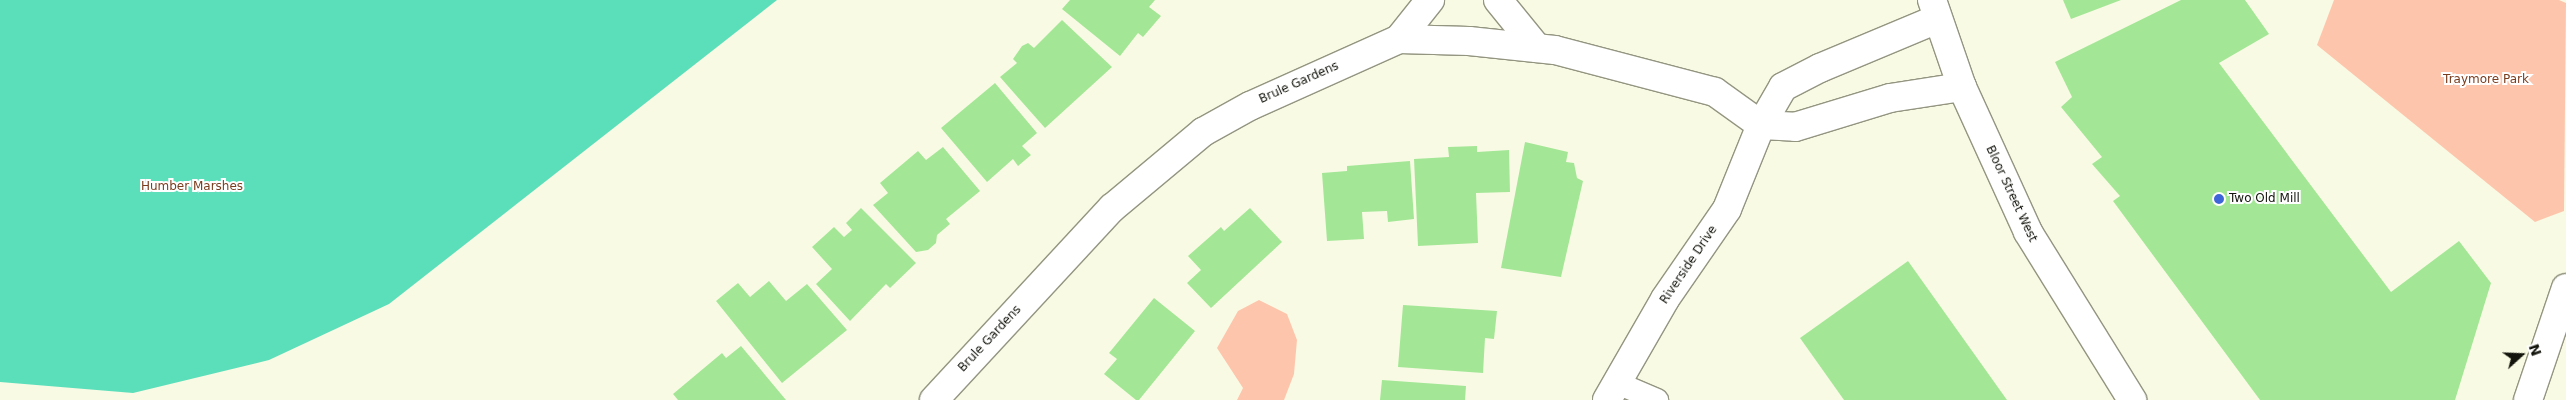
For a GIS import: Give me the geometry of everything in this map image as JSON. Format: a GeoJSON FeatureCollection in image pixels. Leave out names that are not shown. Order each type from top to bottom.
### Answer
{"type":"FeatureCollection","features":[{"type":"Feature","properties":{"kind":"street"},"geometry":{"type":"LineString","coordinates":[[1398,39],[1430,0]]}},
{"type":"Feature","properties":{"kind":"street"},"geometry":{"type":"LineString","coordinates":[[1498,0],[1537,48]]}},
{"type":"Feature","properties":{"kind":"street","name":"Bloor Street West"},"geometry":{"type":"LineString","coordinates":[[1934,10],[1962,87],[2028,232],[2132,400]]}},
{"type":"Feature","properties":{"kind":"street","name":"Riverside Drive"},"geometry":{"type":"LineString","coordinates":[[1611,391],[1666,299],[1727,209],[1761,125],[1783,87],[1934,10]]}},
{"type":"Feature","properties":{"kind":"street","name":"Brule Gardens"},"geometry":{"type":"LineString","coordinates":[[934,400],[1112,208],[1203,132],[1259,101],[1398,39],[1555,50],[1715,92],[1761,125]]}},
{"type":"Feature","properties":{"kind":"street"},"geometry":{"type":"LineString","coordinates":[[1761,125],[1795,127],[1890,98],[1962,87]]}},
{"type":"Feature","properties":{"kind":"street"},"geometry":{"type":"LineString","coordinates":[[2528,400],[2566,288]]}},
{"type":"Feature","properties":{"kind":"lane"},"geometry":{"type":"LineString","coordinates":[[1611,391],[1657,400]]}},
{"type":"Feature","properties":{"kind":"green space","name":"Traymore Park"},"geometry":{"type":"Polygon","coordinates":[[[2334,0],[2559,0],[2566,3],[2564,211],[2535,222],[2317,45],[2334,0]]]}},
{"type":"Feature","properties":{"kind":"green space"},"geometry":{"type":"Polygon","coordinates":[[[1259,300],[1287,314],[1297,340],[1294,374],[1284,400],[1237,400],[1243,388],[1217,348],[1238,311],[1259,300]]]}},
{"type":"Feature","properties":{"kind":"shaded area","name":"Humber Marshes"},"geometry":{"type":"Polygon","coordinates":[[[0,0],[777,0],[389,304],[269,360],[133,393],[0,382],[0,0]]]}},
{"type":"Feature","properties":{"kind":"building"},"geometry":{"type":"Polygon","coordinates":[[[1070,0],[1155,0],[1149,7],[1161,16],[1143,37],[1138,33],[1120,56],[1062,9],[1070,0]]]}},
{"type":"Feature","properties":{"kind":"building"},"geometry":{"type":"Polygon","coordinates":[[[2063,0],[2121,0],[2071,19],[2063,0]]]}},
{"type":"Feature","properties":{"kind":"building","name":"Two Old Mill"},"geometry":{"type":"Polygon","coordinates":[[[2181,0],[2245,0],[2269,34],[2219,63],[2391,292],[2459,241],[2491,283],[2455,400],[2260,400],[2113,201],[2120,196],[2092,164],[2102,157],[2061,107],[2072,97],[2055,62],[2181,0]]]}},
{"type":"Feature","properties":{"kind":"building"},"geometry":{"type":"Polygon","coordinates":[[[1062,20],[1112,67],[1045,128],[1000,77],[1017,63],[1013,59],[1022,46],[1028,43],[1034,48],[1062,20]]]}},
{"type":"Feature","properties":{"kind":"building"},"geometry":{"type":"Polygon","coordinates":[[[995,83],[1037,133],[1022,146],[1031,155],[1018,166],[1013,159],[987,182],[941,128],[995,83]]]}},
{"type":"Feature","properties":{"kind":"building"},"geometry":{"type":"Polygon","coordinates":[[[1525,142],[1568,152],[1566,162],[1574,163],[1577,178],[1583,181],[1561,277],[1501,268],[1525,142]]]}},
{"type":"Feature","properties":{"kind":"building"},"geometry":{"type":"Polygon","coordinates":[[[1477,146],[1477,152],[1509,150],[1510,192],[1476,193],[1478,243],[1418,246],[1414,159],[1449,157],[1448,147],[1477,146]]]}},
{"type":"Feature","properties":{"kind":"building"},"geometry":{"type":"Polygon","coordinates":[[[943,147],[980,191],[946,219],[950,224],[937,235],[936,243],[928,250],[916,252],[873,205],[888,193],[880,183],[918,151],[926,160],[943,147]]]}},
{"type":"Feature","properties":{"kind":"building"},"geometry":{"type":"Polygon","coordinates":[[[1410,161],[1414,219],[1388,222],[1387,211],[1362,212],[1364,239],[1327,241],[1322,173],[1347,171],[1347,166],[1410,161]]]}},
{"type":"Feature","properties":{"kind":"building"},"geometry":{"type":"Polygon","coordinates":[[[861,208],[916,263],[890,288],[886,284],[850,321],[816,284],[832,269],[812,247],[834,227],[844,237],[852,230],[846,223],[861,208]]]}},
{"type":"Feature","properties":{"kind":"building"},"geometry":{"type":"Polygon","coordinates":[[[1250,208],[1282,242],[1211,308],[1187,283],[1201,270],[1188,256],[1221,227],[1224,231],[1250,208]]]}},
{"type":"Feature","properties":{"kind":"building"},"geometry":{"type":"Polygon","coordinates":[[[1908,261],[2007,400],[1844,400],[1800,338],[1908,261]]]}},
{"type":"Feature","properties":{"kind":"building"},"geometry":{"type":"Polygon","coordinates":[[[769,281],[786,301],[807,284],[847,330],[782,383],[716,301],[738,283],[750,297],[769,281]]]}},
{"type":"Feature","properties":{"kind":"building"},"geometry":{"type":"Polygon","coordinates":[[[1154,298],[1195,331],[1139,400],[1136,400],[1104,374],[1117,359],[1109,353],[1154,298]]]}},
{"type":"Feature","properties":{"kind":"building"},"geometry":{"type":"Polygon","coordinates":[[[1403,305],[1497,311],[1494,339],[1485,338],[1483,373],[1398,367],[1403,305]]]}},
{"type":"Feature","properties":{"kind":"building"},"geometry":{"type":"Polygon","coordinates":[[[741,346],[786,400],[678,400],[673,394],[722,353],[726,358],[741,346]]]}},
{"type":"Feature","properties":{"kind":"building"},"geometry":{"type":"Polygon","coordinates":[[[1382,380],[1466,386],[1465,400],[1380,400],[1382,380]]]}},
{"type":"Feature","properties":{"kind":"place","name":"Two Old Mill"},"geometry":{"type":"Point","coordinates":[2219,199]}}]}
